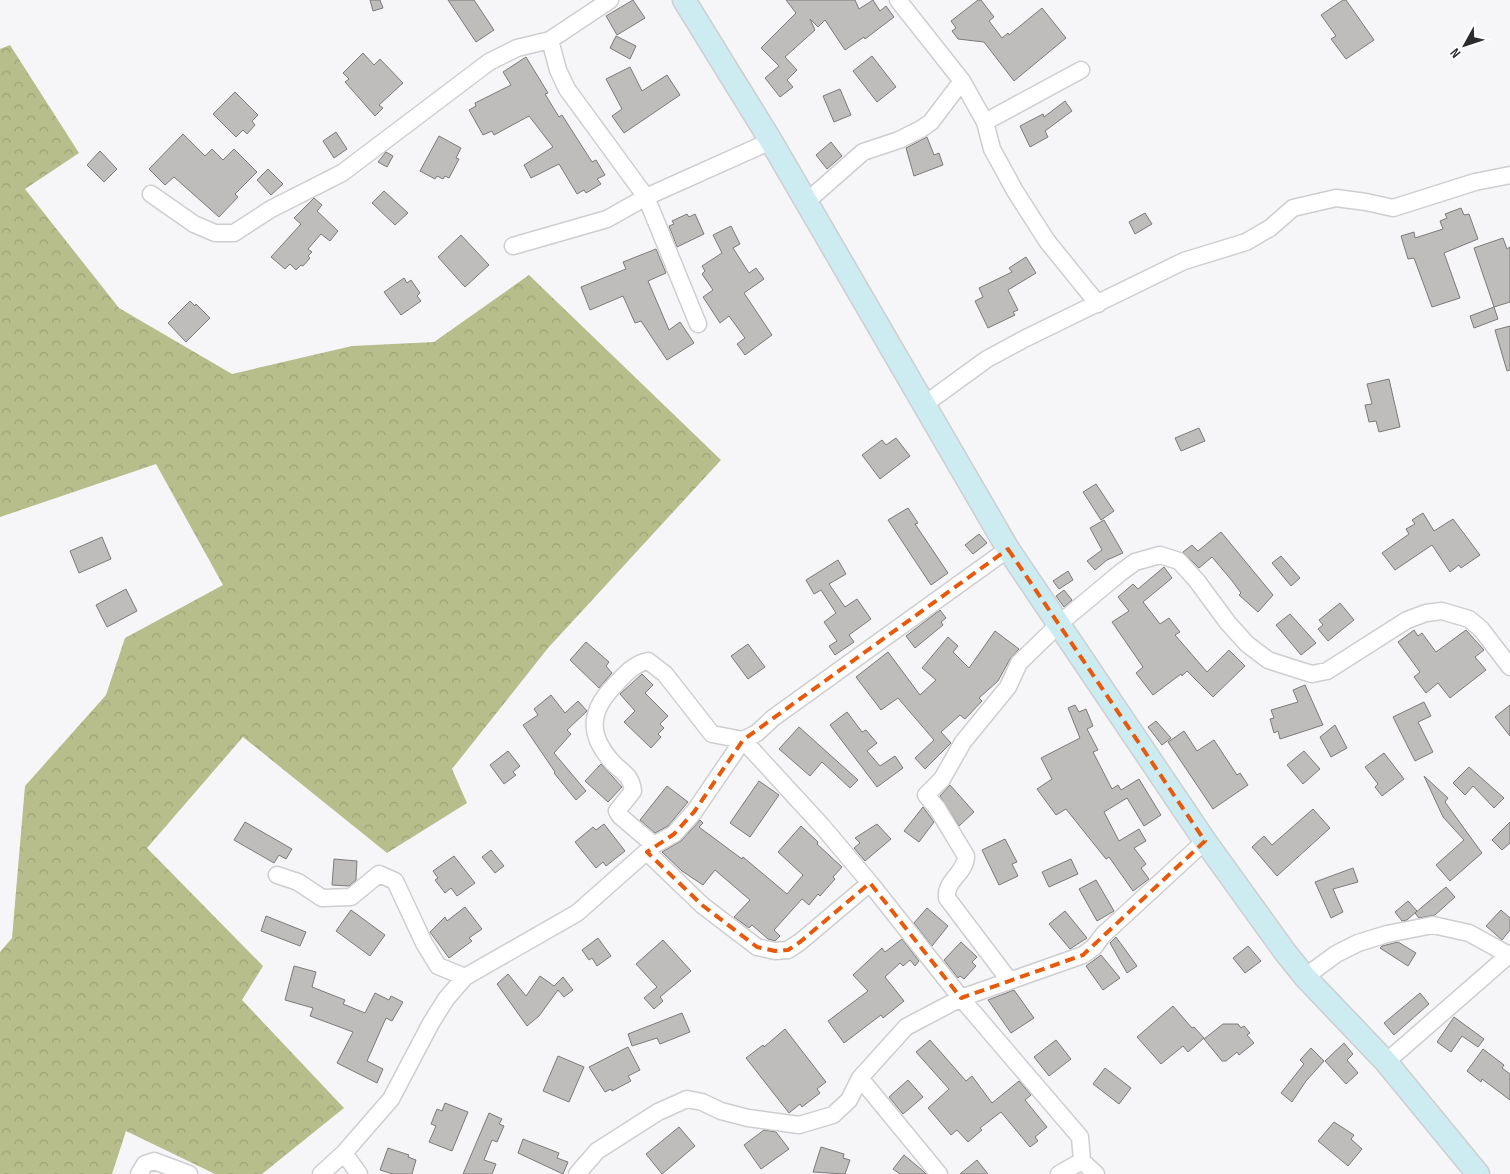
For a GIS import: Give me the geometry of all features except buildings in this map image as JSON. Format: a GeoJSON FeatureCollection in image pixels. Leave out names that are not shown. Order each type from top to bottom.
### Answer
{"type":"FeatureCollection","features":[{"type":"Feature","properties":{"kind":"street"},"geometry":{"type":"LineString","coordinates":[[151,194],[194,224],[215,233],[234,233],[271,209],[342,173],[489,62],[517,48],[550,40],[610,0]]}},
{"type":"Feature","properties":{"kind":"street"},"geometry":{"type":"LineString","coordinates":[[684,0],[771,141],[1008,549],[1060,623],[1206,841],[1305,977],[1386,1062],[1478,1174]]}},
{"type":"Feature","properties":{"kind":"street"},"geometry":{"type":"LineString","coordinates":[[898,0],[962,81],[985,122],[992,149],[1014,191],[1047,241],[1098,304]]}},
{"type":"Feature","properties":{"kind":"street"},"geometry":{"type":"LineString","coordinates":[[550,40],[558,70],[567,89],[646,197],[698,324]]}},
{"type":"Feature","properties":{"kind":"street"},"geometry":{"type":"LineString","coordinates":[[985,122],[1082,70]]}},
{"type":"Feature","properties":{"kind":"street"},"geometry":{"type":"LineString","coordinates":[[806,203],[862,152],[898,140],[931,122],[962,81]]}},
{"type":"Feature","properties":{"kind":"street"},"geometry":{"type":"LineString","coordinates":[[512,246],[608,219],[646,197],[771,141]]}},
{"type":"Feature","properties":{"kind":"street"},"geometry":{"type":"LineString","coordinates":[[925,404],[987,359],[1184,261],[1246,242],[1270,228],[1293,208],[1336,198],[1392,208],[1475,182],[1510,175]]}},
{"type":"Feature","properties":{"kind":"street"},"geometry":{"type":"LineString","coordinates":[[321,1174],[344,1154],[391,1098],[431,1023],[446,999],[465,977],[577,912],[651,848],[674,834],[694,812],[743,740],[757,733],[773,718],[1008,549]]}},
{"type":"Feature","properties":{"kind":"street"},"geometry":{"type":"LineString","coordinates":[[1009,980],[947,898],[947,887],[963,867],[966,856],[937,808],[926,795],[942,779],[963,742],[1008,687],[1019,663],[1060,623],[1135,562],[1160,555],[1179,561],[1197,580],[1228,623],[1247,644],[1268,660],[1312,674],[1327,671],[1407,620],[1426,612],[1442,611],[1469,619],[1481,629],[1510,667]]}},
{"type":"Feature","properties":{"kind":"street"},"geometry":{"type":"LineString","coordinates":[[870,883],[788,950],[775,951],[757,947],[702,905],[620,816],[617,811],[633,791],[632,784],[626,773],[614,764],[601,746],[594,723],[595,714],[601,700],[633,666],[648,661],[665,674],[712,734],[743,740],[870,883],[961,998],[1080,1137],[1082,1161],[1096,1174]]}},
{"type":"Feature","properties":{"kind":"street"},"geometry":{"type":"LineString","coordinates":[[577,1174],[597,1152],[658,1112],[687,1100],[702,1102],[721,1111],[748,1118],[799,1125],[832,1116],[849,1100],[860,1078],[906,1027],[961,998],[1063,963],[1094,947],[1103,935],[1206,841]]}},
{"type":"Feature","properties":{"kind":"street"},"geometry":{"type":"LineString","coordinates":[[277,875],[298,882],[322,898],[351,897],[379,874],[395,881],[424,943],[438,966],[465,977]]}},
{"type":"Feature","properties":{"kind":"street"},"geometry":{"type":"LineString","coordinates":[[1305,977],[1336,954],[1358,944],[1387,934],[1433,925],[1469,933],[1510,954],[1386,1062]]}},
{"type":"Feature","properties":{"kind":"street"},"geometry":{"type":"LineString","coordinates":[[860,1078],[939,1174]]}},
{"type":"Feature","properties":{"kind":"street"},"geometry":{"type":"LineString","coordinates":[[344,1154],[360,1174]]}},
{"type":"Feature","properties":{"kind":"street"},"geometry":{"type":"LineString","coordinates":[[139,1174],[145,1164],[154,1161],[189,1174]]}},
{"type":"Feature","properties":{"kind":"street"},"geometry":{"type":"LineString","coordinates":[[1059,1174],[1082,1161]]}},
{"type":"Feature","properties":{"kind":"highlighted area"},"geometry":{"type":"Polygon","coordinates":[[[1008,549],[1205,841],[1083,955],[961,998],[870,883],[800,942],[788,950],[775,951],[757,947],[702,905],[647,852],[674,834],[694,812],[743,740],[1008,549]]]}},
{"type":"Feature","properties":{"kind":"green space"},"geometry":{"type":"Polygon","coordinates":[[[10,45],[79,153],[25,189],[119,308],[232,374],[352,346],[434,342],[529,275],[721,460],[548,648],[452,769],[467,803],[387,853],[243,737],[147,848],[263,966],[242,1000],[344,1108],[262,1174],[215,1174],[126,1131],[112,1174],[0,1174],[0,952],[12,938],[25,786],[106,695],[125,638],[223,585],[156,464],[0,517],[0,49],[10,45]]]}}]}
